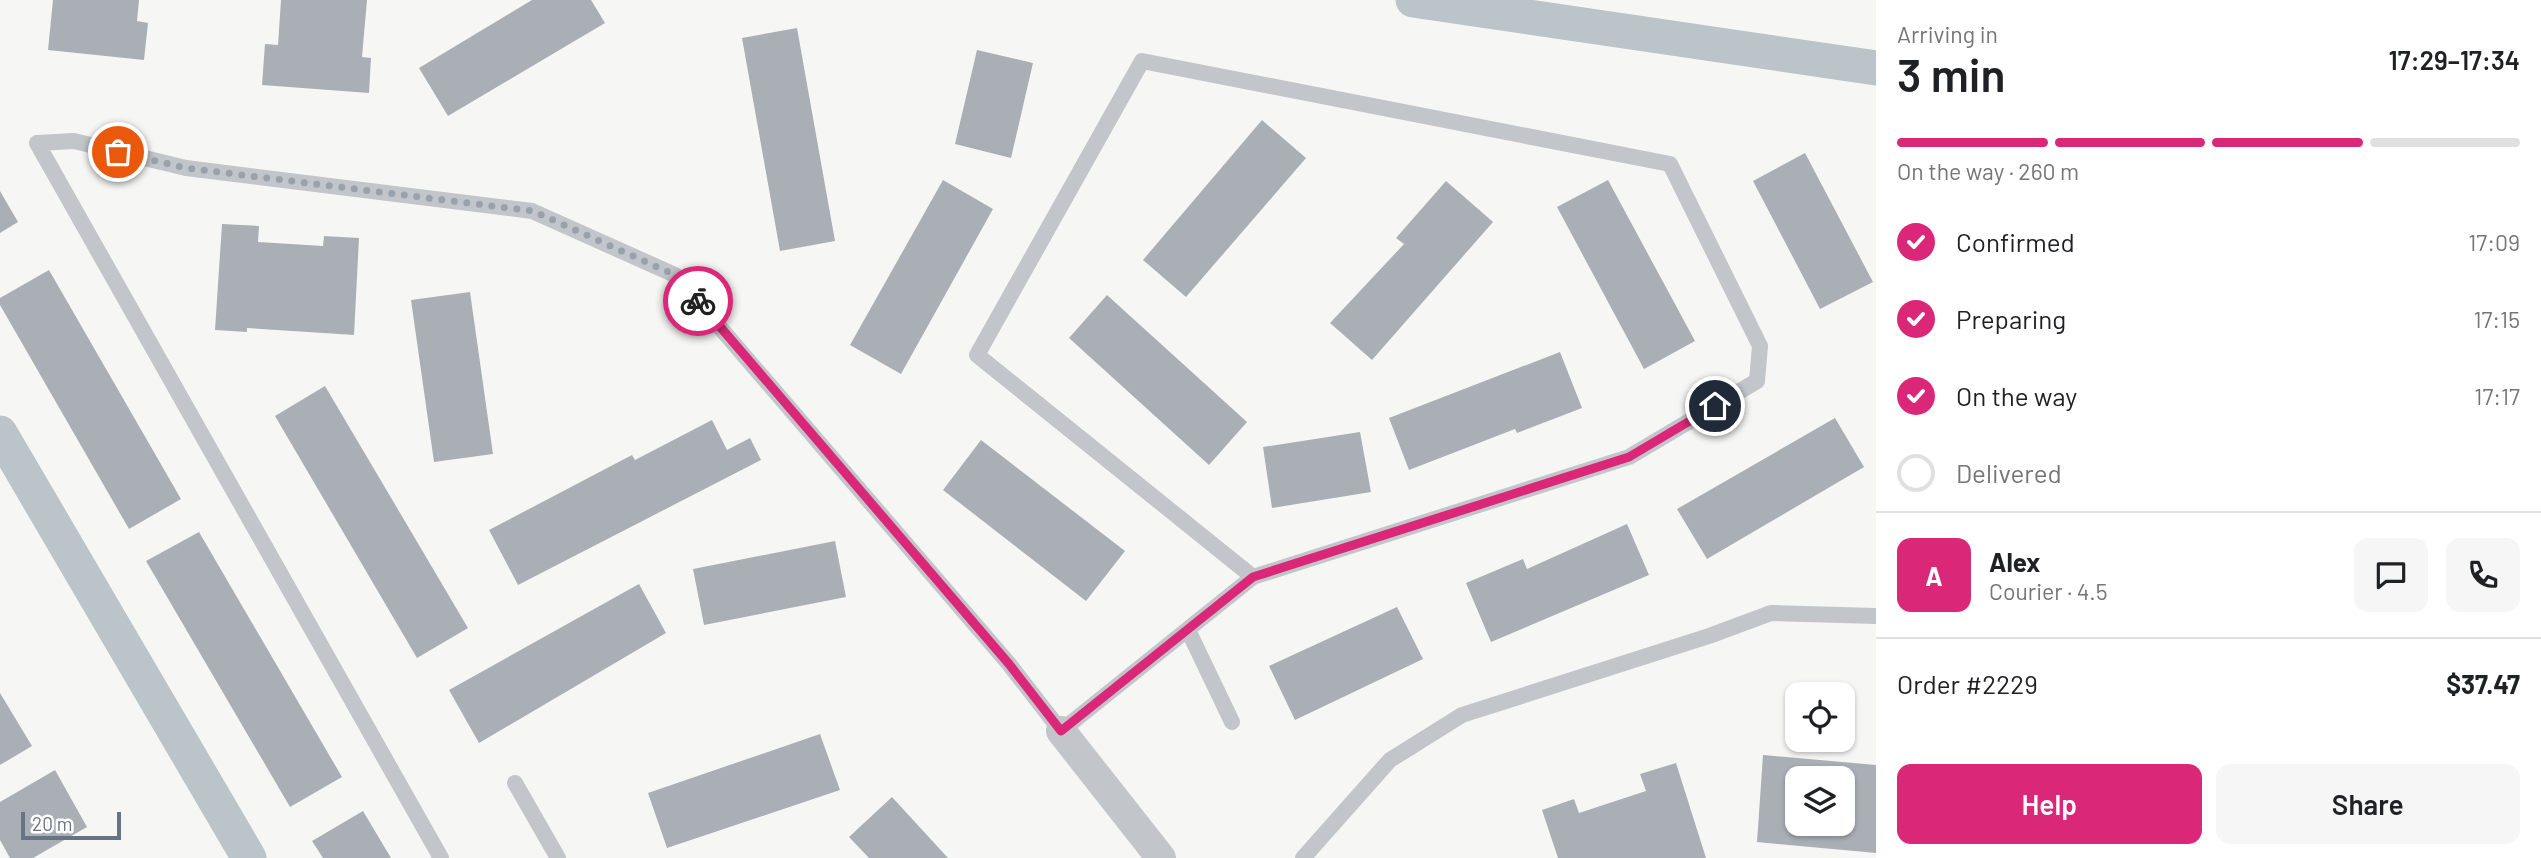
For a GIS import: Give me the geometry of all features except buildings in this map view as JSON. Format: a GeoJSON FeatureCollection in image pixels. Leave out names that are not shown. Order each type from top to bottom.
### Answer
{"type":"FeatureCollection","features":[{"type":"Feature","properties":{"kind":"street"},"geometry":{"type":"LineString","coordinates":[[1061,731],[1161,858]]}},
{"type":"Feature","properties":{"kind":"lane"},"geometry":{"type":"LineString","coordinates":[[441,858],[37,143],[74,141],[186,168],[533,211],[675,275],[1000,654],[1061,731],[1253,577],[1629,457],[1758,381],[1760,346],[1670,164],[1142,61],[977,355],[1180,515],[1253,577]]}},
{"type":"Feature","properties":{"kind":"lane"},"geometry":{"type":"LineString","coordinates":[[1303,858],[1390,760],[1462,715],[1709,636],[1771,613],[1876,616]]}},
{"type":"Feature","properties":{"kind":"lane"},"geometry":{"type":"LineString","coordinates":[[1188,630],[1232,722]]}},
{"type":"Feature","properties":{"kind":"lane"},"geometry":{"type":"LineString","coordinates":[[515,783],[558,858]]}},
{"type":"Feature","properties":{"kind":"waterway"},"geometry":{"type":"LineString","coordinates":[[1413,0],[1876,68]]}},
{"type":"Feature","properties":{"kind":"waterway"},"geometry":{"type":"LineString","coordinates":[[0,433],[249,858]]}},
{"type":"Feature","properties":{"kind":"way so far"},"geometry":{"type":"LineString","coordinates":[[118,152],[186,168],[533,211],[675,275],[698,301]]}},
{"type":"Feature","properties":{"kind":"route"},"geometry":{"type":"LineString","coordinates":[[698,301],[1009,664],[1061,731],[1253,577],[1629,457],[1715,406]]}}]}
